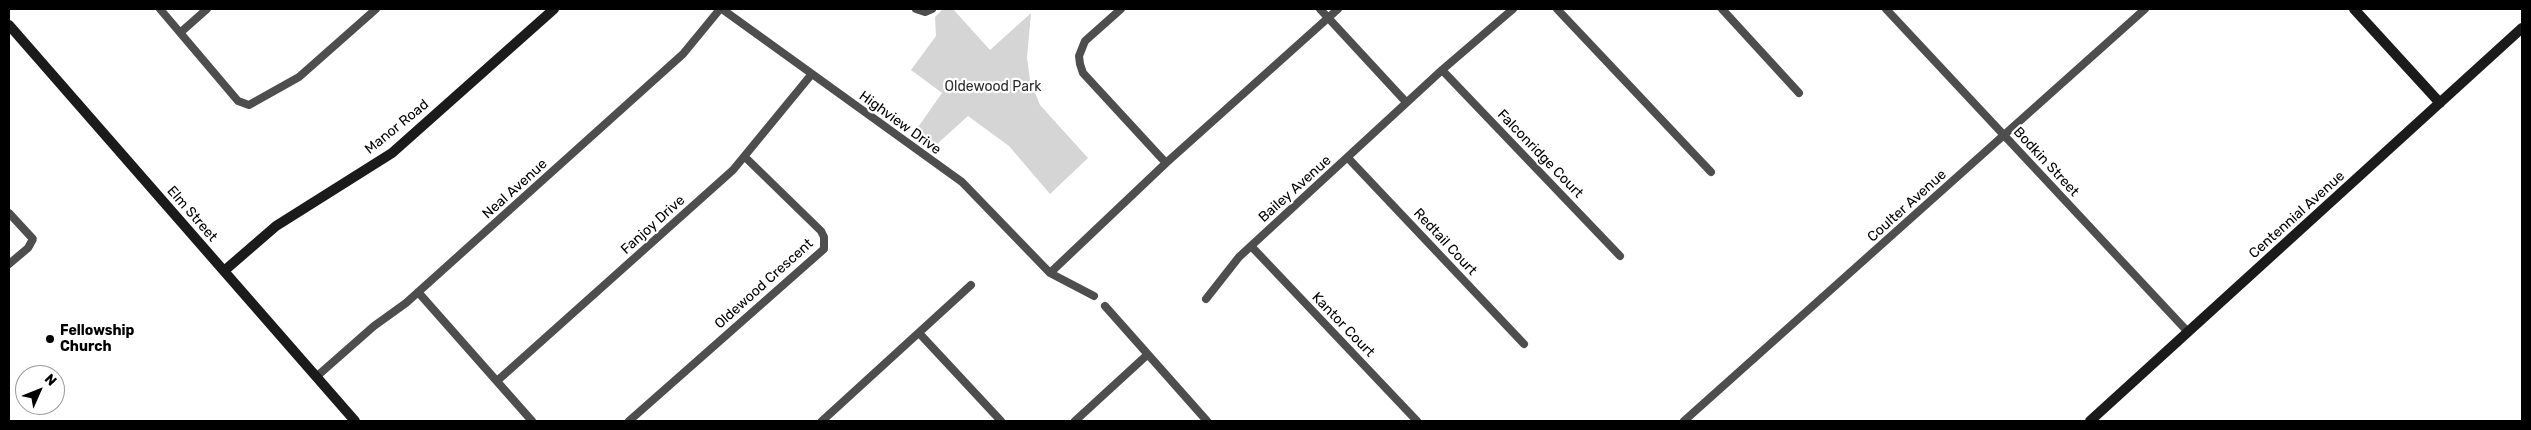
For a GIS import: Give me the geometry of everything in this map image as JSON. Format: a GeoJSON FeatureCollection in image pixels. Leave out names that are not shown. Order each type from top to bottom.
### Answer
{"type":"FeatureCollection","features":[{"type":"Feature","properties":{"kind":"main road","name":"Manor Road"},"geometry":{"type":"LineString","coordinates":[[224,272],[276,226],[392,153],[554,9]]}},
{"type":"Feature","properties":{"kind":"main road"},"geometry":{"type":"LineString","coordinates":[[2354,9],[2440,103]]}},
{"type":"Feature","properties":{"kind":"main road","name":"Elm Street"},"geometry":{"type":"LineString","coordinates":[[9,25],[354,421]]}},
{"type":"Feature","properties":{"kind":"main road","name":"Centennial Avenue"},"geometry":{"type":"LineString","coordinates":[[2090,421],[2522,28]]}},
{"type":"Feature","properties":{"kind":"street"},"geometry":{"type":"LineString","coordinates":[[160,9],[238,101],[249,105],[299,77],[376,9]]}},
{"type":"Feature","properties":{"kind":"street"},"geometry":{"type":"LineString","coordinates":[[181,32],[207,9]]}},
{"type":"Feature","properties":{"kind":"street","name":"Highview Drive"},"geometry":{"type":"LineString","coordinates":[[721,9],[962,182],[1050,273],[1094,296]]}},
{"type":"Feature","properties":{"kind":"street","name":"Neal Avenue"},"geometry":{"type":"LineString","coordinates":[[316,377],[374,326],[418,292],[683,54],[721,9]]}},
{"type":"Feature","properties":{"kind":"street"},"geometry":{"type":"LineString","coordinates":[[916,9],[925,12],[932,9]]}},
{"type":"Feature","properties":{"kind":"street"},"geometry":{"type":"LineString","coordinates":[[1121,9],[1085,41],[1079,56],[1080,64],[1083,72],[1166,164]]}},
{"type":"Feature","properties":{"kind":"street"},"geometry":{"type":"LineString","coordinates":[[1320,9],[1406,102],[1513,9]]}},
{"type":"Feature","properties":{"kind":"street"},"geometry":{"type":"LineString","coordinates":[[1050,273],[1166,164],[1338,9]]}},
{"type":"Feature","properties":{"kind":"street"},"geometry":{"type":"LineString","coordinates":[[1557,9],[1711,172]]}},
{"type":"Feature","properties":{"kind":"street"},"geometry":{"type":"LineString","coordinates":[[1722,9],[1799,93]]}},
{"type":"Feature","properties":{"kind":"street","name":"Bodkin Street"},"geometry":{"type":"LineString","coordinates":[[1886,9],[2188,332]]}},
{"type":"Feature","properties":{"kind":"street","name":"Coulter Avenue"},"geometry":{"type":"LineString","coordinates":[[1684,421],[2145,9]]}},
{"type":"Feature","properties":{"kind":"street","name":"Falconridge Court"},"geometry":{"type":"LineString","coordinates":[[1442,70],[1620,256]]}},
{"type":"Feature","properties":{"kind":"street","name":"Fanjoy Drive"},"geometry":{"type":"LineString","coordinates":[[497,381],[721,181],[745,157],[811,75]]}},
{"type":"Feature","properties":{"kind":"street","name":"Bailey Avenue"},"geometry":{"type":"LineString","coordinates":[[1206,299],[1238,257],[1348,158],[1406,102]]}},
{"type":"Feature","properties":{"kind":"street","name":"Oldewood Crescent"},"geometry":{"type":"LineString","coordinates":[[629,421],[824,249],[824,237],[820,231],[745,157]]}},
{"type":"Feature","properties":{"kind":"street","name":"Redtail Court"},"geometry":{"type":"LineString","coordinates":[[1348,158],[1524,344]]}},
{"type":"Feature","properties":{"kind":"street"},"geometry":{"type":"LineString","coordinates":[[9,213],[33,239],[28,248],[9,264]]}},
{"type":"Feature","properties":{"kind":"street","name":"Kantor Court"},"geometry":{"type":"LineString","coordinates":[[1251,246],[1417,421]]}},
{"type":"Feature","properties":{"kind":"street"},"geometry":{"type":"LineString","coordinates":[[822,421],[971,285]]}},
{"type":"Feature","properties":{"kind":"street"},"geometry":{"type":"LineString","coordinates":[[418,292],[532,421]]}},
{"type":"Feature","properties":{"kind":"street"},"geometry":{"type":"LineString","coordinates":[[1105,306],[1208,421]]}},
{"type":"Feature","properties":{"kind":"street"},"geometry":{"type":"LineString","coordinates":[[919,333],[1000,421]]}},
{"type":"Feature","properties":{"kind":"street"},"geometry":{"type":"LineString","coordinates":[[1075,421],[1147,355]]}},
{"type":"Feature","properties":{"kind":"green space","name":"Oldewood Park"},"geometry":{"type":"Polygon","coordinates":[[[943,9],[953,9],[990,50],[1031,13],[1027,58],[1030,80],[1040,105],[1088,158],[1050,194],[1009,146],[968,116],[936,145],[916,130],[942,93],[911,70],[936,36],[935,17],[943,9]]]}},
{"type":"Feature","properties":{"kind":"place","name":"Fellowship Church"},"geometry":{"type":"Point","coordinates":[50,339]}}]}
